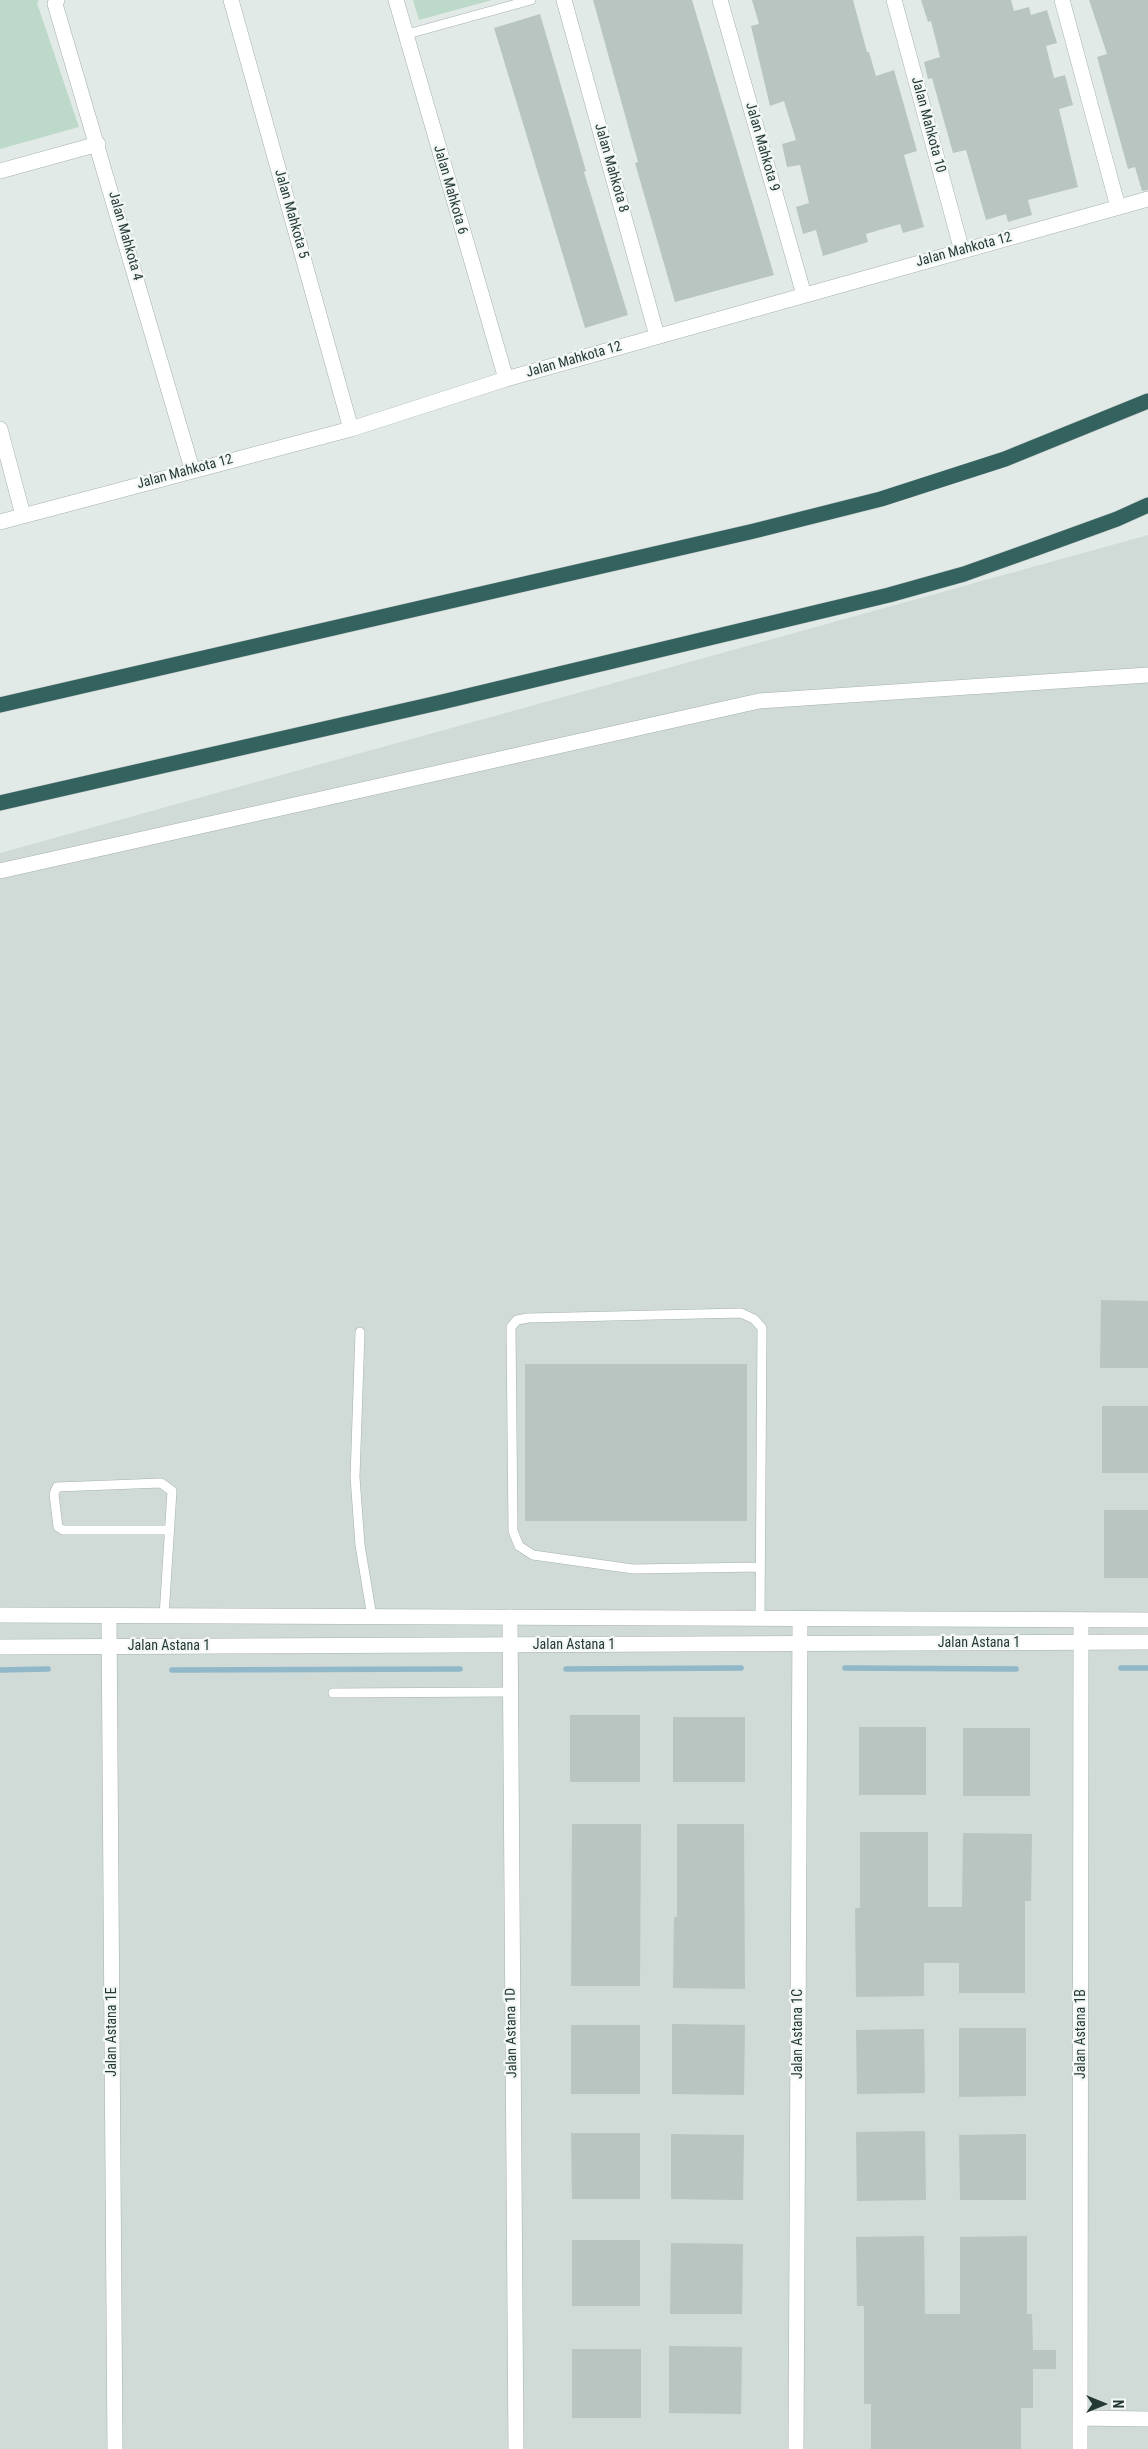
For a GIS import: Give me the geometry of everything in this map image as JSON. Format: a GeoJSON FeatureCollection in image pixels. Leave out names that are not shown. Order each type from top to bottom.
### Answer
{"type":"FeatureCollection","features":[{"type":"Feature","properties":{"kind":"highway"},"geometry":{"type":"LineString","coordinates":[[0,705],[754,531],[881,499],[1005,459],[1148,400]]}},
{"type":"Feature","properties":{"kind":"highway"},"geometry":{"type":"LineString","coordinates":[[0,803],[750,630],[889,595],[964,574],[1117,520],[1148,505]]}},
{"type":"Feature","properties":{"kind":"street","name":"Jalan Mahkota 5"},"geometry":{"type":"LineString","coordinates":[[231,0],[351,429]]}},
{"type":"Feature","properties":{"kind":"street","name":"Jalan Mahkota 6"},"geometry":{"type":"LineString","coordinates":[[396,0],[404,35],[506,379]]}},
{"type":"Feature","properties":{"kind":"street","name":"Jalan Mahkota 8"},"geometry":{"type":"LineString","coordinates":[[564,0],[657,336]]}},
{"type":"Feature","properties":{"kind":"street","name":"Jalan Mahkota 9"},"geometry":{"type":"LineString","coordinates":[[720,0],[804,295]]}},
{"type":"Feature","properties":{"kind":"street","name":"Jalan Mahkota 10"},"geometry":{"type":"LineString","coordinates":[[894,0],[962,251]]}},
{"type":"Feature","properties":{"kind":"street"},"geometry":{"type":"LineString","coordinates":[[1062,0],[1118,207]]}},
{"type":"Feature","properties":{"kind":"street","name":"Jalan Mahkota 4"},"geometry":{"type":"LineString","coordinates":[[56,2],[192,469]]}},
{"type":"Feature","properties":{"kind":"street"},"geometry":{"type":"LineString","coordinates":[[0,172],[98,144]]}},
{"type":"Feature","properties":{"kind":"street","name":"Jalan Mahkota 12"},"geometry":{"type":"LineString","coordinates":[[0,522],[192,469],[351,429],[506,379],[1148,199]]}},
{"type":"Feature","properties":{"kind":"street"},"geometry":{"type":"LineString","coordinates":[[0,429],[23,515]]}},
{"type":"Feature","properties":{"kind":"street"},"geometry":{"type":"LineString","coordinates":[[0,871],[759,701],[1148,676]]}},
{"type":"Feature","properties":{"kind":"street","name":"Jalan Astana 1"},"geometry":{"type":"LineString","coordinates":[[0,1615],[1148,1620]]}},
{"type":"Feature","properties":{"kind":"street","name":"Jalan Astana 1E"},"geometry":{"type":"LineString","coordinates":[[109,1616],[115,2449]]}},
{"type":"Feature","properties":{"kind":"street","name":"Jalan Astana 1D"},"geometry":{"type":"LineString","coordinates":[[510,1617],[509,1692],[516,2449]]}},
{"type":"Feature","properties":{"kind":"street","name":"Jalan Astana 1C"},"geometry":{"type":"LineString","coordinates":[[796,2449],[800,1619]]}},
{"type":"Feature","properties":{"kind":"street","name":"Jalan Astana 1B"},"geometry":{"type":"LineString","coordinates":[[1080,2449],[1081,1620]]}},
{"type":"Feature","properties":{"kind":"street","name":"Jalan Astana 1"},"geometry":{"type":"LineString","coordinates":[[0,1647],[1148,1642]]}},
{"type":"Feature","properties":{"kind":"street"},"geometry":{"type":"LineString","coordinates":[[1080,2418],[1148,2419]]}},
{"type":"Feature","properties":{"kind":"lane"},"geometry":{"type":"LineString","coordinates":[[404,35],[531,0]]}},
{"type":"Feature","properties":{"kind":"lane"},"geometry":{"type":"LineString","coordinates":[[760,1567],[633,1569],[533,1555],[519,1546],[513,1531],[511,1336],[511,1327],[517,1320],[528,1318],[742,1313],[754,1319],[762,1328],[760,1618]]}},
{"type":"Feature","properties":{"kind":"lane"},"geometry":{"type":"LineString","coordinates":[[360,1332],[355,1477],[360,1545],[372,1617]]}},
{"type":"Feature","properties":{"kind":"lane"},"geometry":{"type":"LineString","coordinates":[[164,1616],[172,1491],[161,1484],[57,1487],[54,1494],[58,1528],[63,1530],[169,1530]]}},
{"type":"Feature","properties":{"kind":"lane"},"geometry":{"type":"LineString","coordinates":[[332,1693],[509,1692]]}},
{"type":"Feature","properties":{"kind":"shaded area"},"geometry":{"type":"Polygon","coordinates":[[[1148,535],[1148,2449],[0,2449],[0,853],[1148,535]]]}},
{"type":"Feature","properties":{"kind":"green space"},"geometry":{"type":"Polygon","coordinates":[[[0,0],[39,0],[37,3],[79,127],[0,149],[0,0]]]}},
{"type":"Feature","properties":{"kind":"green space"},"geometry":{"type":"Polygon","coordinates":[[[413,0],[492,0],[419,20],[413,0]]]}},
{"type":"Feature","properties":{"kind":"building"},"geometry":{"type":"Polygon","coordinates":[[[593,0],[692,0],[774,275],[675,302],[635,163],[638,162],[593,0]]]}},
{"type":"Feature","properties":{"kind":"building"},"geometry":{"type":"Polygon","coordinates":[[[752,0],[853,0],[867,52],[869,52],[876,76],[894,70],[917,151],[904,155],[924,227],[903,233],[900,224],[866,234],[868,242],[823,256],[816,230],[803,234],[796,207],[809,203],[800,165],[787,167],[782,144],[796,140],[784,101],[770,106],[751,26],[759,24],[752,0]]]}},
{"type":"Feature","properties":{"kind":"building"},"geometry":{"type":"Polygon","coordinates":[[[921,0],[1011,0],[1014,11],[1029,7],[1031,15],[1047,10],[1057,43],[1046,46],[1054,78],[1065,75],[1073,105],[1059,109],[1078,187],[1028,200],[1032,215],[1008,222],[1006,214],[986,220],[966,150],[953,153],[932,78],[928,79],[924,62],[940,57],[931,21],[928,22],[921,0]]]}},
{"type":"Feature","properties":{"kind":"building"},"geometry":{"type":"Polygon","coordinates":[[[1089,0],[1148,0],[1148,190],[1142,191],[1135,167],[1128,169],[1097,57],[1107,54],[1089,0]]]}},
{"type":"Feature","properties":{"kind":"building"},"geometry":{"type":"Polygon","coordinates":[[[540,14],[586,171],[584,172],[628,315],[585,328],[494,28],[540,14]]]}},
{"type":"Feature","properties":{"kind":"building"},"geometry":{"type":"Polygon","coordinates":[[[1101,1300],[1148,1301],[1148,1368],[1100,1368],[1101,1300]]]}},
{"type":"Feature","properties":{"kind":"building"},"geometry":{"type":"Polygon","coordinates":[[[525,1364],[747,1364],[747,1521],[525,1521],[525,1364]]]}},
{"type":"Feature","properties":{"kind":"building"},"geometry":{"type":"Polygon","coordinates":[[[1102,1406],[1148,1406],[1148,1473],[1102,1473],[1102,1406]]]}},
{"type":"Feature","properties":{"kind":"building"},"geometry":{"type":"Polygon","coordinates":[[[1104,1510],[1148,1510],[1148,1578],[1104,1578],[1104,1510]]]}},
{"type":"Feature","properties":{"kind":"building"},"geometry":{"type":"Polygon","coordinates":[[[570,1715],[640,1715],[640,1782],[570,1782],[570,1715]]]}},
{"type":"Feature","properties":{"kind":"building"},"geometry":{"type":"Polygon","coordinates":[[[673,1717],[745,1717],[745,1782],[673,1782],[673,1717]]]}},
{"type":"Feature","properties":{"kind":"building"},"geometry":{"type":"Polygon","coordinates":[[[859,1727],[926,1727],[926,1795],[859,1795],[859,1727]]]}},
{"type":"Feature","properties":{"kind":"building"},"geometry":{"type":"Polygon","coordinates":[[[963,1728],[1030,1728],[1030,1796],[963,1796],[963,1728]]]}},
{"type":"Feature","properties":{"kind":"building"},"geometry":{"type":"Polygon","coordinates":[[[572,1824],[641,1824],[640,1986],[571,1986],[572,1824]]]}},
{"type":"Feature","properties":{"kind":"building"},"geometry":{"type":"Polygon","coordinates":[[[677,1824],[744,1824],[745,1989],[673,1988],[674,1917],[677,1917],[677,1824]]]}},
{"type":"Feature","properties":{"kind":"building"},"geometry":{"type":"Polygon","coordinates":[[[860,1832],[928,1832],[928,1907],[962,1907],[963,1833],[1032,1834],[1031,1901],[1025,1901],[1025,1993],[959,1993],[959,1963],[924,1963],[924,1996],[856,1997],[855,1908],[860,1908],[860,1832]]]}},
{"type":"Feature","properties":{"kind":"building"},"geometry":{"type":"Polygon","coordinates":[[[672,2024],[745,2025],[744,2095],[672,2094],[672,2024]]]}},
{"type":"Feature","properties":{"kind":"building"},"geometry":{"type":"Polygon","coordinates":[[[571,2025],[640,2025],[640,2094],[571,2094],[571,2025]]]}},
{"type":"Feature","properties":{"kind":"building"},"geometry":{"type":"Polygon","coordinates":[[[959,2028],[1026,2028],[1026,2096],[959,2097],[959,2028]]]}},
{"type":"Feature","properties":{"kind":"building"},"geometry":{"type":"Polygon","coordinates":[[[924,2029],[925,2093],[857,2094],[856,2030],[924,2029]]]}},
{"type":"Feature","properties":{"kind":"building"},"geometry":{"type":"Polygon","coordinates":[[[925,2131],[926,2200],[857,2201],[856,2132],[925,2131]]]}},
{"type":"Feature","properties":{"kind":"building"},"geometry":{"type":"Polygon","coordinates":[[[571,2133],[640,2133],[640,2199],[572,2199],[571,2133]]]}},
{"type":"Feature","properties":{"kind":"building"},"geometry":{"type":"Polygon","coordinates":[[[671,2134],[744,2135],[743,2200],[671,2199],[671,2134]]]}},
{"type":"Feature","properties":{"kind":"building"},"geometry":{"type":"Polygon","coordinates":[[[1026,2134],[1026,2200],[960,2200],[959,2135],[1026,2134]]]}},
{"type":"Feature","properties":{"kind":"building"},"geometry":{"type":"Polygon","coordinates":[[[924,2236],[925,2314],[960,2314],[960,2237],[1027,2236],[1027,2314],[1032,2314],[1033,2350],[1056,2350],[1056,2369],[1033,2369],[1033,2408],[1021,2408],[1021,2449],[871,2449],[871,2404],[864,2404],[864,2306],[857,2306],[856,2237],[924,2236]]]}},
{"type":"Feature","properties":{"kind":"building"},"geometry":{"type":"Polygon","coordinates":[[[572,2240],[640,2240],[640,2306],[572,2306],[572,2240]]]}},
{"type":"Feature","properties":{"kind":"building"},"geometry":{"type":"Polygon","coordinates":[[[671,2243],[743,2244],[742,2314],[670,2314],[671,2243]]]}},
{"type":"Feature","properties":{"kind":"building"},"geometry":{"type":"Polygon","coordinates":[[[669,2346],[742,2347],[741,2414],[669,2413],[669,2346]]]}},
{"type":"Feature","properties":{"kind":"building"},"geometry":{"type":"Polygon","coordinates":[[[572,2349],[641,2349],[641,2418],[572,2418],[572,2349]]]}},
{"type":"Feature","properties":{"kind":"waterway"},"geometry":{"type":"LineString","coordinates":[[566,1669],[741,1668]]}},
{"type":"Feature","properties":{"kind":"waterway"},"geometry":{"type":"LineString","coordinates":[[845,1668],[1016,1669]]}},
{"type":"Feature","properties":{"kind":"waterway"},"geometry":{"type":"LineString","coordinates":[[1121,1668],[1148,1668]]}},
{"type":"Feature","properties":{"kind":"waterway"},"geometry":{"type":"LineString","coordinates":[[0,1670],[48,1669]]}},
{"type":"Feature","properties":{"kind":"waterway"},"geometry":{"type":"LineString","coordinates":[[172,1670],[460,1669]]}}]}
